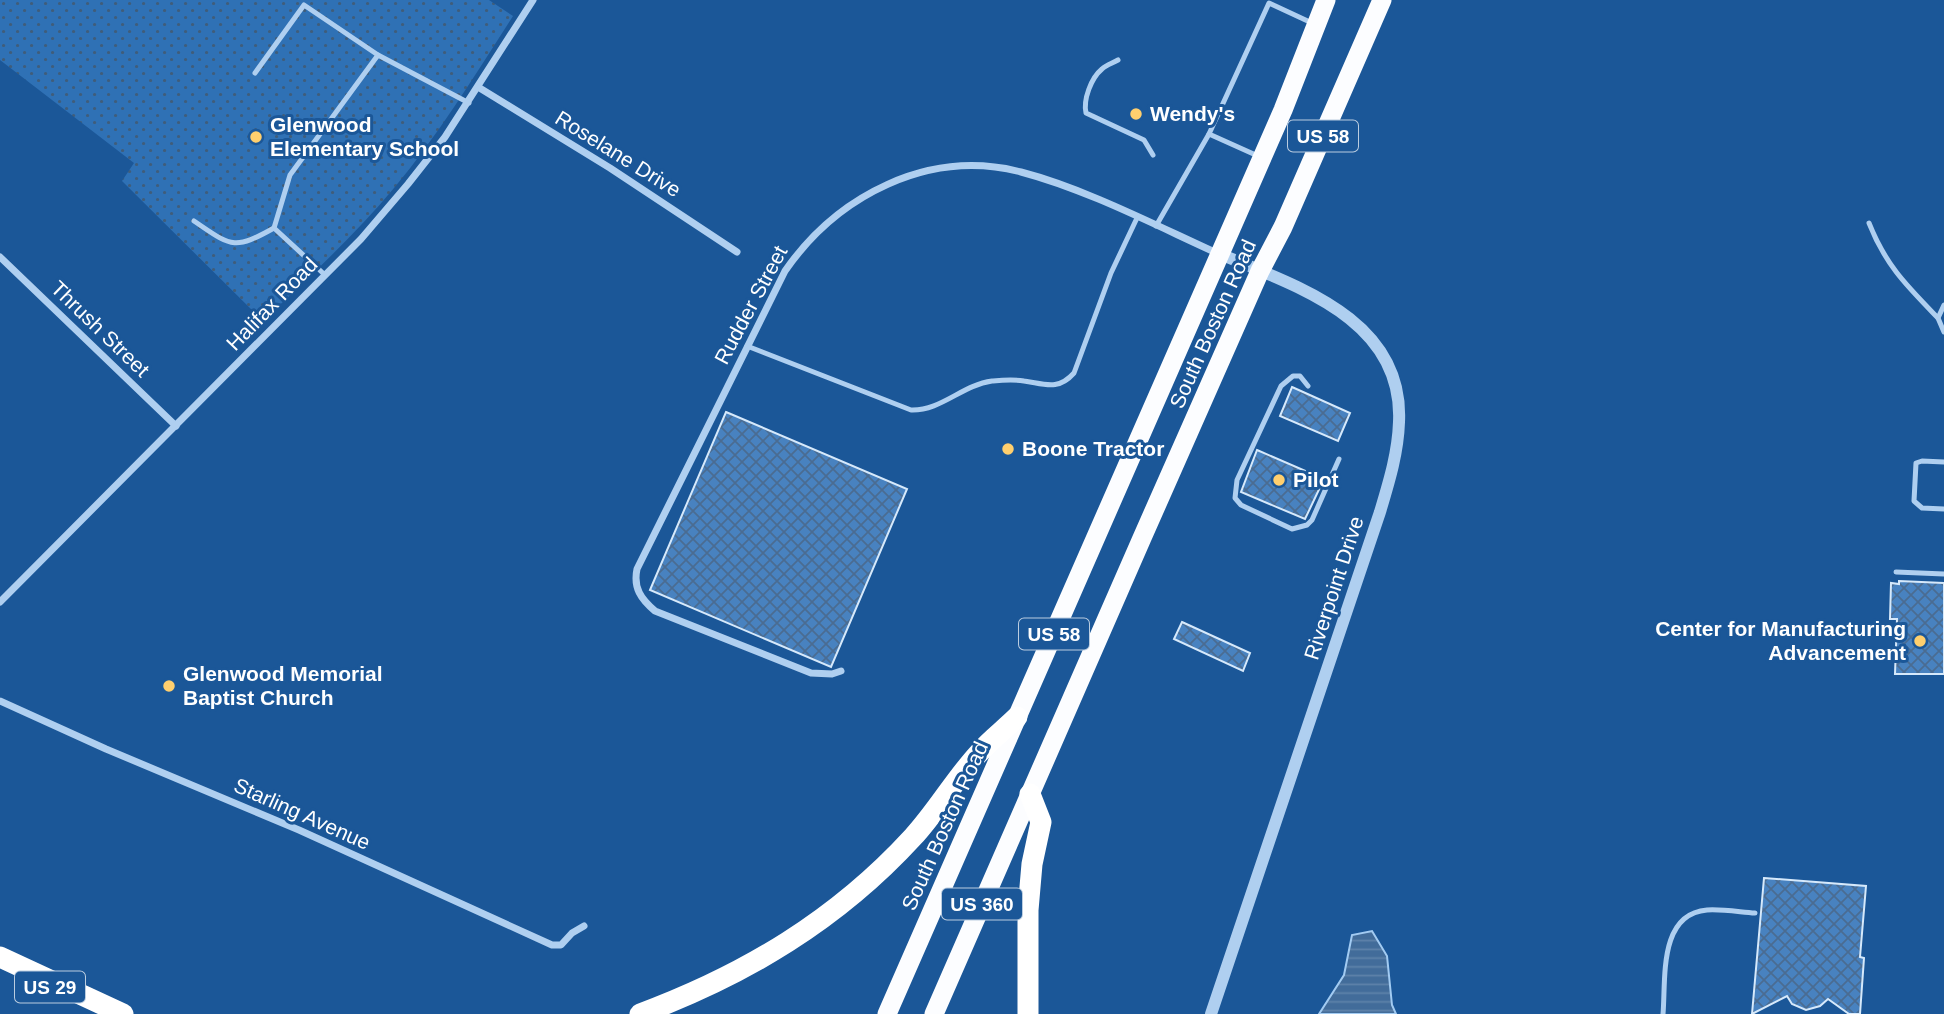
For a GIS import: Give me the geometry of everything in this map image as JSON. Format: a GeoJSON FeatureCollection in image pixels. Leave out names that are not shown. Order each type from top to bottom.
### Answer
{"type":"FeatureCollection","features":[{"type":"Feature","properties":{"kind":"highway","name":"South Boston Road"},"geometry":{"type":"LineString","coordinates":[[887,1014],[1262,158],[1326,0]]}},
{"type":"Feature","properties":{"kind":"highway","name":"South Boston Road"},"geometry":{"type":"LineString","coordinates":[[934,1014],[1382,0]]}},
{"type":"Feature","properties":{"kind":"highway"},"geometry":{"type":"LineString","coordinates":[[640,1014],[696,993],[737,973],[786,944],[849,897],[914,836],[978,754],[1017,717]]}},
{"type":"Feature","properties":{"kind":"highway"},"geometry":{"type":"LineString","coordinates":[[1028,1014],[1028,910],[1032,864],[1041,822],[1030,794]]}},
{"type":"Feature","properties":{"kind":"highway"},"geometry":{"type":"LineString","coordinates":[[0,958],[123,1014]]}},
{"type":"Feature","properties":{"kind":"highway","name":"US 29"},"geometry":{"type":"LineString","coordinates":[[0,958],[100,1014]]}},
{"type":"Feature","properties":{"kind":"street","name":"Halifax Road"},"geometry":{"type":"LineString","coordinates":[[0,602],[325,275],[408,184],[469,103],[533,0]]}},
{"type":"Feature","properties":{"kind":"street","name":"Roselane Drive"},"geometry":{"type":"LineString","coordinates":[[478,87],[610,168],[737,252]]}},
{"type":"Feature","properties":{"kind":"street","name":"Rudder Street"},"geometry":{"type":"LineString","coordinates":[[841,671],[832,674],[811,673],[655,611],[645,603],[636,587],[637,569],[747,346],[785,271],[815,233],[854,201],[905,177],[938,169],[994,167],[1059,184],[1220,254]]}},
{"type":"Feature","properties":{"kind":"street","name":"Riverpoint Drive"},"geometry":{"type":"LineString","coordinates":[[1211,1014],[1380,512],[1394,457],[1399,419],[1392,376],[1374,343],[1357,324],[1312,293],[1220,254]]}},
{"type":"Feature","properties":{"kind":"street","name":"Thrush Street"},"geometry":{"type":"LineString","coordinates":[[0,257],[176,426]]}},
{"type":"Feature","properties":{"kind":"street","name":"Starling Avenue"},"geometry":{"type":"LineString","coordinates":[[0,701],[118,755],[299,830],[552,945],[561,945],[572,933],[584,926]]}},
{"type":"Feature","properties":{"kind":"lane"},"geometry":{"type":"LineString","coordinates":[[1156,226],[1209,134],[1269,3],[1315,25]]}},
{"type":"Feature","properties":{"kind":"lane"},"geometry":{"type":"LineString","coordinates":[[255,73],[304,5],[378,55],[469,103]]}},
{"type":"Feature","properties":{"kind":"lane"},"geometry":{"type":"LineString","coordinates":[[194,221],[225,243],[248,243],[274,228],[290,175],[378,55]]}},
{"type":"Feature","properties":{"kind":"lane"},"geometry":{"type":"LineString","coordinates":[[1118,60],[1102,68],[1095,76],[1085,102],[1086,113],[1144,140],[1153,155]]}},
{"type":"Feature","properties":{"kind":"lane"},"geometry":{"type":"LineString","coordinates":[[1209,134],[1262,158]]}},
{"type":"Feature","properties":{"kind":"lane"},"geometry":{"type":"LineString","coordinates":[[747,346],[911,410],[934,407],[967,388],[985,382],[1004,379],[1057,386],[1074,373],[1111,273],[1137,218]]}},
{"type":"Feature","properties":{"kind":"lane"},"geometry":{"type":"LineString","coordinates":[[1869,223],[1879,248],[1895,273],[1938,318],[1944,332]]}},
{"type":"Feature","properties":{"kind":"lane"},"geometry":{"type":"LineString","coordinates":[[274,228],[325,275]]}},
{"type":"Feature","properties":{"kind":"lane"},"geometry":{"type":"LineString","coordinates":[[1938,318],[1944,305]]}},
{"type":"Feature","properties":{"kind":"lane"},"geometry":{"type":"LineString","coordinates":[[1308,386],[1300,376],[1293,376],[1281,386],[1237,481],[1236,498],[1241,505],[1292,529],[1307,525],[1312,520],[1339,459]]}},
{"type":"Feature","properties":{"kind":"lane"},"geometry":{"type":"LineString","coordinates":[[1944,462],[1916,463],[1914,501],[1922,508],[1944,509]]}},
{"type":"Feature","properties":{"kind":"lane"},"geometry":{"type":"LineString","coordinates":[[1896,572],[1944,574]]}},
{"type":"Feature","properties":{"kind":"lane"},"geometry":{"type":"LineString","coordinates":[[1663,1014],[1668,945],[1678,925],[1687,917],[1705,910],[1755,913]]}},
{"type":"Feature","properties":{"kind":"shaded area"},"geometry":{"type":"Polygon","coordinates":[[[0,0],[489,0],[513,16],[471,82],[394,188],[347,240],[263,321],[122,181],[134,163],[0,60],[0,0]]]}},
{"type":"Feature","properties":{"kind":"shaded area"},"geometry":{"type":"Polygon","coordinates":[[[1372,931],[1387,956],[1392,1005],[1396,1014],[1319,1014],[1344,975],[1352,935],[1372,931]]]}},
{"type":"Feature","properties":{"kind":"building","name":"Pilot"},"geometry":{"type":"Polygon","coordinates":[[[1292,387],[1350,413],[1338,441],[1280,416],[1292,387]]]}},
{"type":"Feature","properties":{"kind":"building"},"geometry":{"type":"Polygon","coordinates":[[[726,412],[907,489],[831,667],[650,590],[726,412]]]}},
{"type":"Feature","properties":{"kind":"building"},"geometry":{"type":"Polygon","coordinates":[[[1257,450],[1324,479],[1305,519],[1241,492],[1257,450]]]}},
{"type":"Feature","properties":{"kind":"building","name":"Center for Manufacturing Advancement"},"geometry":{"type":"Polygon","coordinates":[[[1899,581],[1944,583],[1944,674],[1895,674],[1897,619],[1890,619],[1891,583],[1899,584],[1899,581]]]}},
{"type":"Feature","properties":{"kind":"building"},"geometry":{"type":"Polygon","coordinates":[[[1182,622],[1250,653],[1243,671],[1174,639],[1182,622]]]}},
{"type":"Feature","properties":{"kind":"building"},"geometry":{"type":"Polygon","coordinates":[[[1764,878],[1866,886],[1860,957],[1864,958],[1860,1014],[1849,1014],[1828,999],[1820,1006],[1806,1010],[1792,1004],[1787,996],[1752,1014],[1764,878]]]}},
{"type":"Feature","properties":{"kind":"place","name":"Wendy's"},"geometry":{"type":"Point","coordinates":[1136,114]}},
{"type":"Feature","properties":{"kind":"place","name":"Glenwood Elementary School"},"geometry":{"type":"Point","coordinates":[256,137]}},
{"type":"Feature","properties":{"kind":"place","name":"Boone Tractor"},"geometry":{"type":"Point","coordinates":[1008,449]}},
{"type":"Feature","properties":{"kind":"place","name":"Pilot"},"geometry":{"type":"Point","coordinates":[1279,480]}},
{"type":"Feature","properties":{"kind":"place","name":"Center for Manufacturing Advancement"},"geometry":{"type":"Point","coordinates":[1920,641]}},
{"type":"Feature","properties":{"kind":"place","name":"Glenwood Memorial Baptist Church"},"geometry":{"type":"Point","coordinates":[169,686]}}]}
